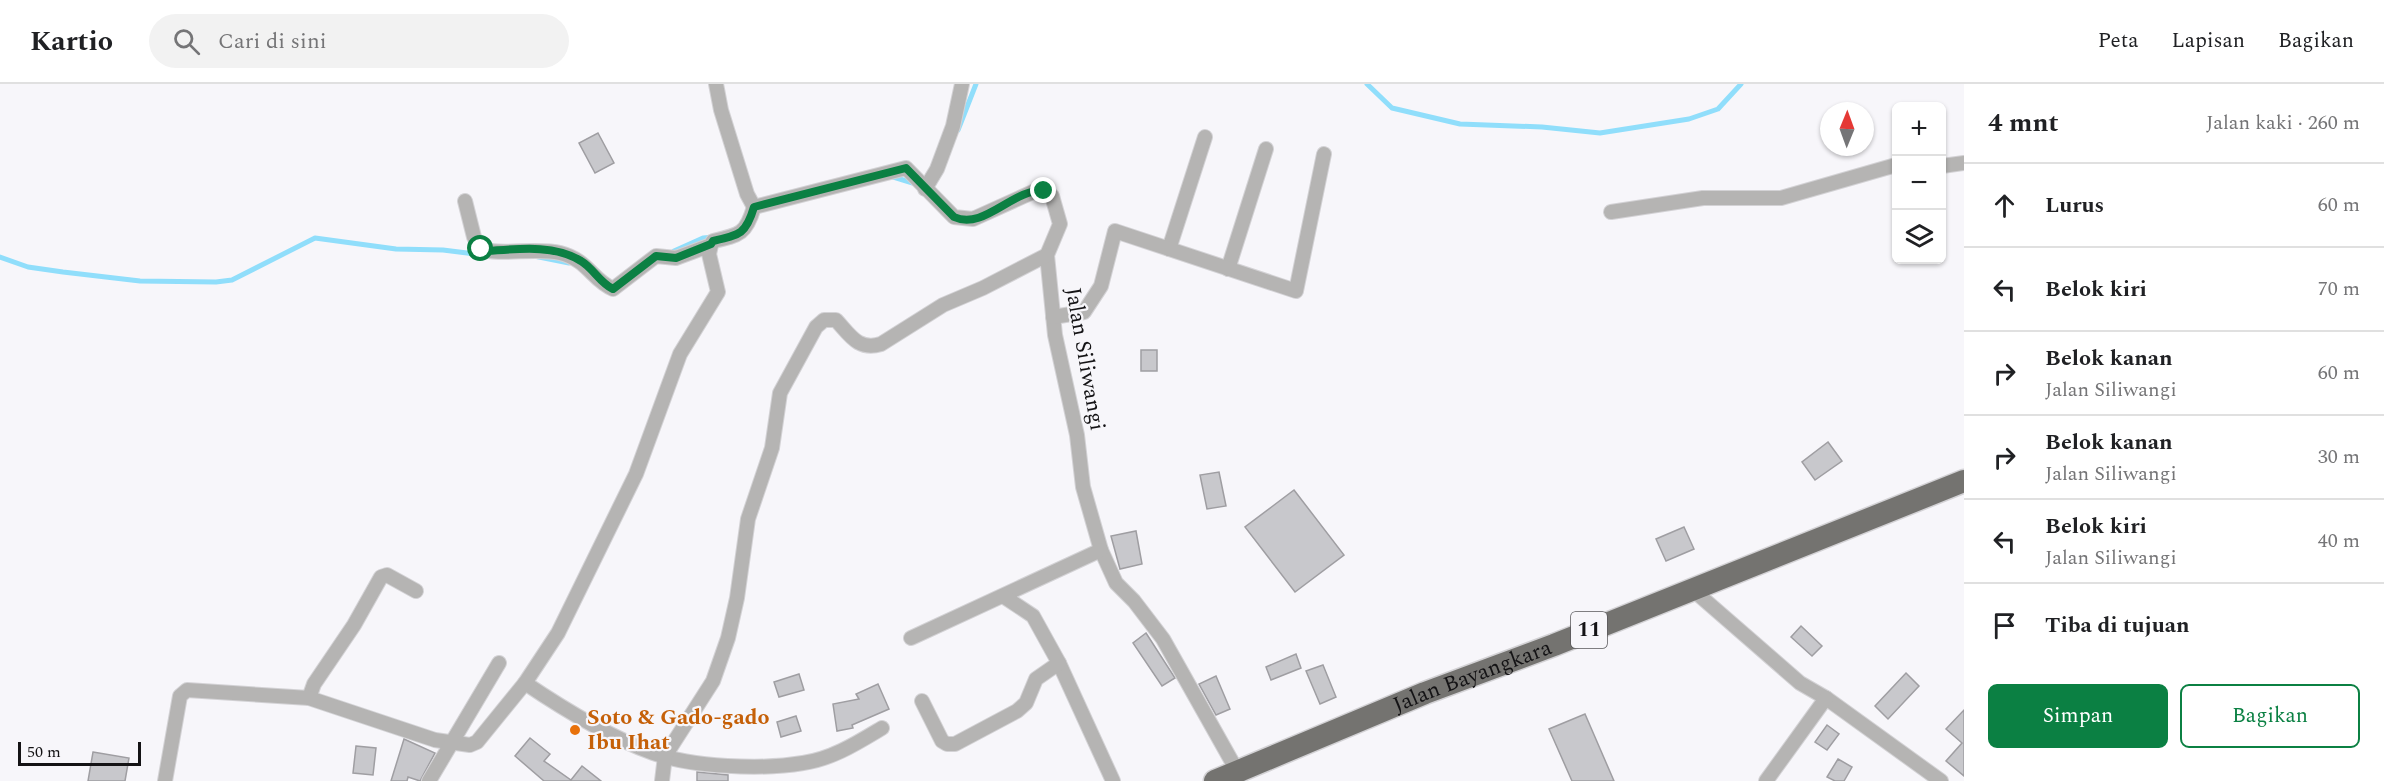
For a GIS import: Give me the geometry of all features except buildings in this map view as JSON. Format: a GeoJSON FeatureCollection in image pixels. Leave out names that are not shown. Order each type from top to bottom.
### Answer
{"type":"FeatureCollection","features":[{"type":"Feature","properties":{"kind":"highway","name":"Jalan Bayangkara"},"geometry":{"type":"LineString","coordinates":[[1215,781],[1240,776],[1425,693],[1964,481]]}},
{"type":"Feature","properties":{"kind":"street"},"geometry":{"type":"LineString","coordinates":[[465,201],[474,237],[484,250],[531,249],[568,255],[582,261],[611,288],[616,288],[665,256],[676,258],[711,244],[713,241],[741,233],[750,223],[752,204],[721,110],[716,84]]}},
{"type":"Feature","properties":{"kind":"street"},"geometry":{"type":"LineString","coordinates":[[925,189],[937,169],[953,126],[962,84]]}},
{"type":"Feature","properties":{"kind":"street"},"geometry":{"type":"LineString","coordinates":[[1169,249],[1205,137]]}},
{"type":"Feature","properties":{"kind":"street"},"geometry":{"type":"LineString","coordinates":[[1228,269],[1266,148]]}},
{"type":"Feature","properties":{"kind":"street"},"geometry":{"type":"LineString","coordinates":[[1053,317],[1084,312],[1101,286],[1115,231],[1296,291],[1324,154]]}},
{"type":"Feature","properties":{"kind":"street"},"geometry":{"type":"LineString","coordinates":[[1946,165],[1964,163]]}},
{"type":"Feature","properties":{"kind":"street"},"geometry":{"type":"LineString","coordinates":[[1611,212],[1703,198],[1740,196],[1781,198],[1892,166]]}},
{"type":"Feature","properties":{"kind":"street","name":"Jalan Siliwangi"},"geometry":{"type":"LineString","coordinates":[[752,204],[845,185],[906,168],[954,217],[963,220],[973,219],[1035,191],[1048,193],[1057,206],[1060,224],[1047,255],[1053,317],[1077,435],[1083,487],[1101,549],[1116,583],[1134,601],[1163,639],[1240,776]]}},
{"type":"Feature","properties":{"kind":"street"},"geometry":{"type":"LineString","coordinates":[[165,781],[180,696],[184,691],[309,698],[450,744],[471,745],[477,742],[525,683],[558,633],[636,474],[680,354],[717,297],[719,286],[709,254],[711,244]]}},
{"type":"Feature","properties":{"kind":"street"},"geometry":{"type":"LineString","coordinates":[[662,781],[665,756],[713,681],[728,638],[737,598],[748,519],[772,448],[780,393],[816,327],[824,320],[836,320],[857,344],[870,347],[880,344],[943,305],[983,288],[1047,255]]}},
{"type":"Feature","properties":{"kind":"street"},"geometry":{"type":"LineString","coordinates":[[911,638],[1101,549]]}},
{"type":"Feature","properties":{"kind":"street"},"geometry":{"type":"LineString","coordinates":[[309,698],[314,684],[354,626],[381,577],[387,575],[416,591]]}},
{"type":"Feature","properties":{"kind":"street"},"geometry":{"type":"LineString","coordinates":[[1692,589],[1800,683],[1826,698],[1941,781]]}},
{"type":"Feature","properties":{"kind":"street"},"geometry":{"type":"LineString","coordinates":[[1003,596],[1033,616],[1059,663],[1113,781]]}},
{"type":"Feature","properties":{"kind":"street"},"geometry":{"type":"LineString","coordinates":[[429,781],[500,663]]}},
{"type":"Feature","properties":{"kind":"street"},"geometry":{"type":"LineString","coordinates":[[922,701],[943,742],[955,744],[1017,711],[1026,703],[1036,679],[1059,663]]}},
{"type":"Feature","properties":{"kind":"street"},"geometry":{"type":"LineString","coordinates":[[525,683],[563,709],[653,753],[691,761],[755,765],[803,763],[848,749],[882,728]]}},
{"type":"Feature","properties":{"kind":"street"},"geometry":{"type":"LineString","coordinates":[[1766,781],[1826,698]]}},
{"type":"Feature","properties":{"kind":"waterway"},"geometry":{"type":"LineString","coordinates":[[958,130],[976,84]]}},
{"type":"Feature","properties":{"kind":"waterway"},"geometry":{"type":"LineString","coordinates":[[1367,84],[1392,108],[1460,124],[1542,127],[1600,133],[1689,119],[1718,109],[1741,84]]}},
{"type":"Feature","properties":{"kind":"waterway"},"geometry":{"type":"LineString","coordinates":[[890,176],[916,184]]}},
{"type":"Feature","properties":{"kind":"waterway"},"geometry":{"type":"LineString","coordinates":[[674,251],[703,238],[714,237]]}},
{"type":"Feature","properties":{"kind":"waterway"},"geometry":{"type":"LineString","coordinates":[[0,257],[28,267],[140,281],[216,282],[232,280],[315,238],[396,249],[443,250],[483,255]]}},
{"type":"Feature","properties":{"kind":"waterway"},"geometry":{"type":"LineString","coordinates":[[534,256],[569,263]]}},
{"type":"Feature","properties":{"kind":"place","name":"Soto & Gado-gado Ibu Ihat"},"geometry":{"type":"Point","coordinates":[575,730]}},
{"type":"Feature","properties":{"kind":"route"},"geometry":{"type":"LineString","coordinates":[[481,249],[488,251],[531,249],[568,255],[582,261],[613,289],[656,256],[665,255],[676,258],[711,244],[713,241],[737,236],[750,223],[754,207],[906,168],[954,217],[963,220],[973,219],[1035,191],[1044,191]]}}]}
